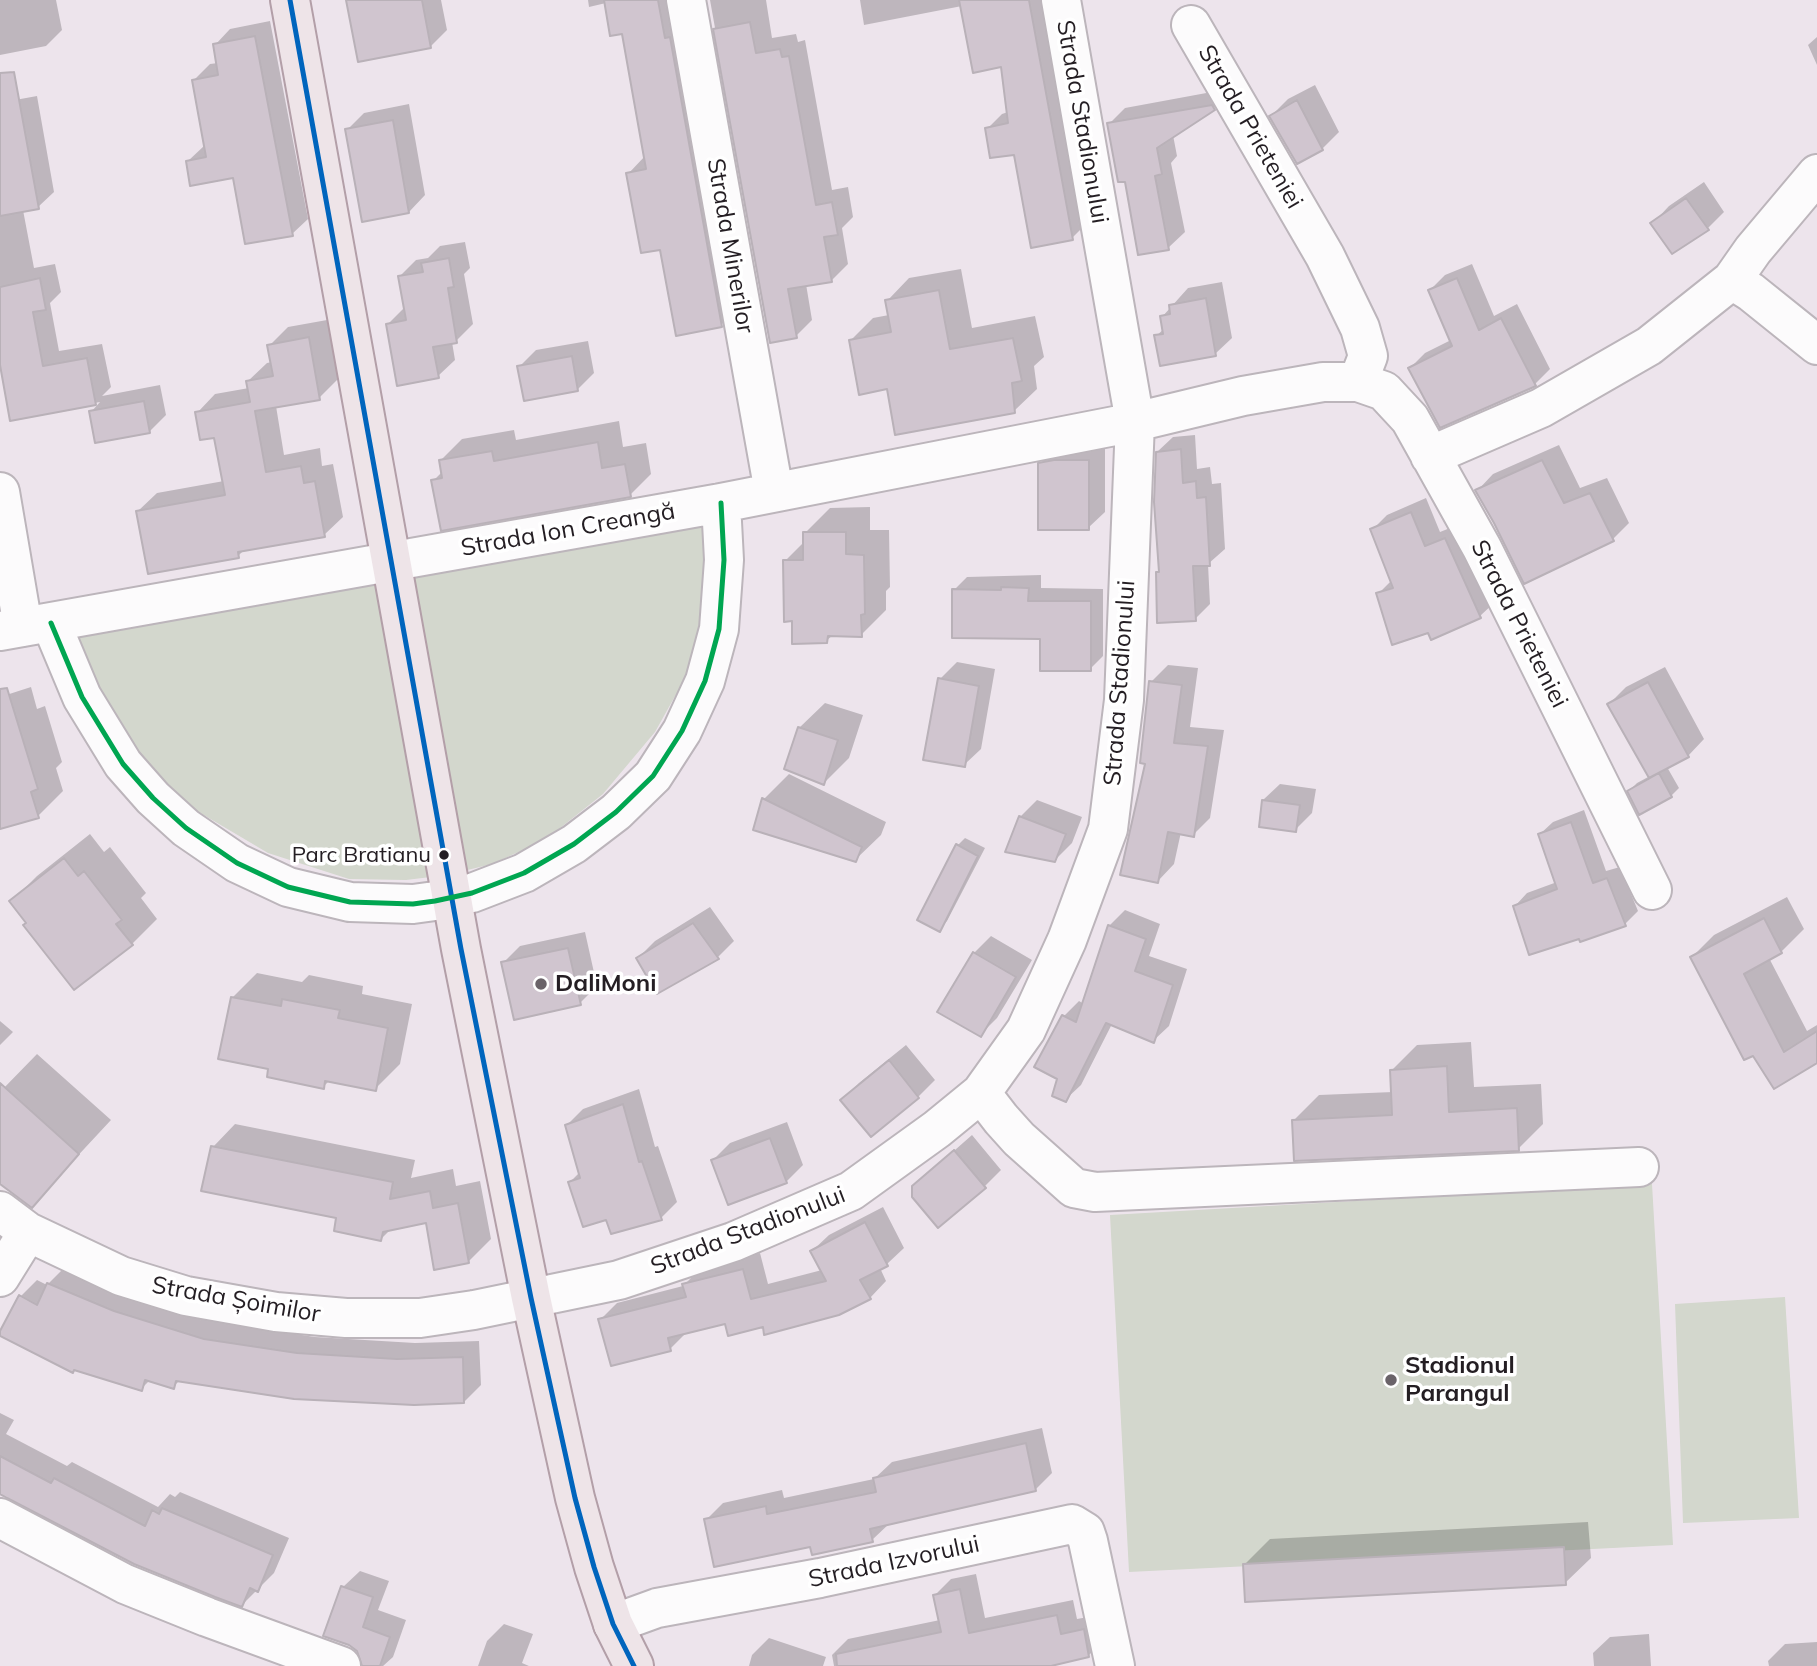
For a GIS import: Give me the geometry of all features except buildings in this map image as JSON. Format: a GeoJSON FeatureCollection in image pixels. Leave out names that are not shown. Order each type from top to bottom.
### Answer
{"type":"FeatureCollection","features":[{"type":"Feature","properties":{"kind":"main road"},"geometry":{"type":"LineString","coordinates":[[290,0],[452,898],[531,1298],[575,1498],[594,1567],[613,1624],[634,1666]]}},
{"type":"Feature","properties":{"kind":"street","name":"Strada Minerilor"},"geometry":{"type":"LineString","coordinates":[[685,0],[774,492]]}},
{"type":"Feature","properties":{"kind":"street","name":"Strada Stadionului"},"geometry":{"type":"LineString","coordinates":[[531,1298],[645,1272],[733,1242],[851,1192],[981,1093],[1026,1030],[1068,940],[1108,829],[1124,700],[1135,422],[1061,0]]}},
{"type":"Feature","properties":{"kind":"street","name":"Strada Prieteniei"},"geometry":{"type":"LineString","coordinates":[[1191,25],[1325,256],[1360,328],[1367,356],[1358,382]]}},
{"type":"Feature","properties":{"kind":"street"},"geometry":{"type":"LineString","coordinates":[[1430,456],[1541,408],[1649,346],[1732,280],[1817,174]]}},
{"type":"Feature","properties":{"kind":"street"},"geometry":{"type":"LineString","coordinates":[[1732,280],[1817,345]]}},
{"type":"Feature","properties":{"kind":"street","name":"Strada Prieteniei"},"geometry":{"type":"LineString","coordinates":[[1135,422],[1243,396],[1322,382],[1358,382],[1384,391],[1410,419],[1482,548],[1652,890]]}},
{"type":"Feature","properties":{"kind":"street","name":"Strada Ion Creangă"},"geometry":{"type":"LineString","coordinates":[[25,627],[721,503],[1135,422]]}},
{"type":"Feature","properties":{"kind":"street"},"geometry":{"type":"LineString","coordinates":[[0,492],[25,627],[82,697],[123,764],[153,798],[186,828],[237,863],[288,887],[350,902],[413,904],[452,898],[524,873],[574,844],[616,812],[653,776],[682,731],[705,681],[719,629],[724,560],[721,503]]}},
{"type":"Feature","properties":{"kind":"street"},"geometry":{"type":"LineString","coordinates":[[981,1093],[1020,1139],[1074,1188],[1095,1192],[1639,1167]]}},
{"type":"Feature","properties":{"kind":"street"},"geometry":{"type":"LineString","coordinates":[[0,1277],[14,1221]]}},
{"type":"Feature","properties":{"kind":"street","name":"Strada Șoimilor"},"geometry":{"type":"LineString","coordinates":[[14,1221],[121,1276],[186,1296],[276,1312],[346,1318],[420,1318],[531,1298]]}},
{"type":"Feature","properties":{"kind":"street"},"geometry":{"type":"LineString","coordinates":[[0,1518],[125,1584],[341,1666]]}},
{"type":"Feature","properties":{"kind":"street","name":"Strada Izvorului"},"geometry":{"type":"LineString","coordinates":[[613,1624],[657,1608],[833,1575],[1072,1524],[1084,1532],[1088,1541],[1115,1666]]}},
{"type":"Feature","properties":{"kind":"shaded area"},"geometry":{"type":"Polygon","coordinates":[[[707,520],[706,619],[684,680],[655,732],[603,794],[545,840],[492,864],[447,875],[406,880],[349,879],[268,853],[197,811],[137,755],[102,703],[70,635],[707,520]]]}},
{"type":"Feature","properties":{"kind":"shaded area","name":"Stadionul Parangul"},"geometry":{"type":"Polygon","coordinates":[[[1652,1184],[1673,1545],[1129,1572],[1110,1215],[1652,1184]]]}},
{"type":"Feature","properties":{"kind":"shaded area"},"geometry":{"type":"Polygon","coordinates":[[[1785,1297],[1799,1518],[1683,1523],[1675,1304],[1785,1297]]]}},
{"type":"Feature","properties":{"kind":"transit line"},"geometry":{"type":"LineString","coordinates":[[290,0],[461,949],[531,1298],[575,1498],[594,1567],[613,1624],[634,1666]]}},
{"type":"Feature","properties":{"kind":"transit line"},"geometry":{"type":"LineString","coordinates":[[51,623],[82,697],[123,764],[153,798],[186,828],[237,863],[288,887],[350,902],[413,904],[435,901],[472,893],[524,873],[574,844],[616,812],[653,776],[682,731],[705,681],[719,629],[724,560],[721,503]]}},
{"type":"Feature","properties":{"kind":"place","name":"Parc Bratianu"},"geometry":{"type":"Point","coordinates":[444,855]}},
{"type":"Feature","properties":{"kind":"place","name":"DaliMoni"},"geometry":{"type":"Point","coordinates":[541,984]}},
{"type":"Feature","properties":{"kind":"place","name":"Stadionul Parangul"},"geometry":{"type":"Point","coordinates":[1391,1380]}}]}
